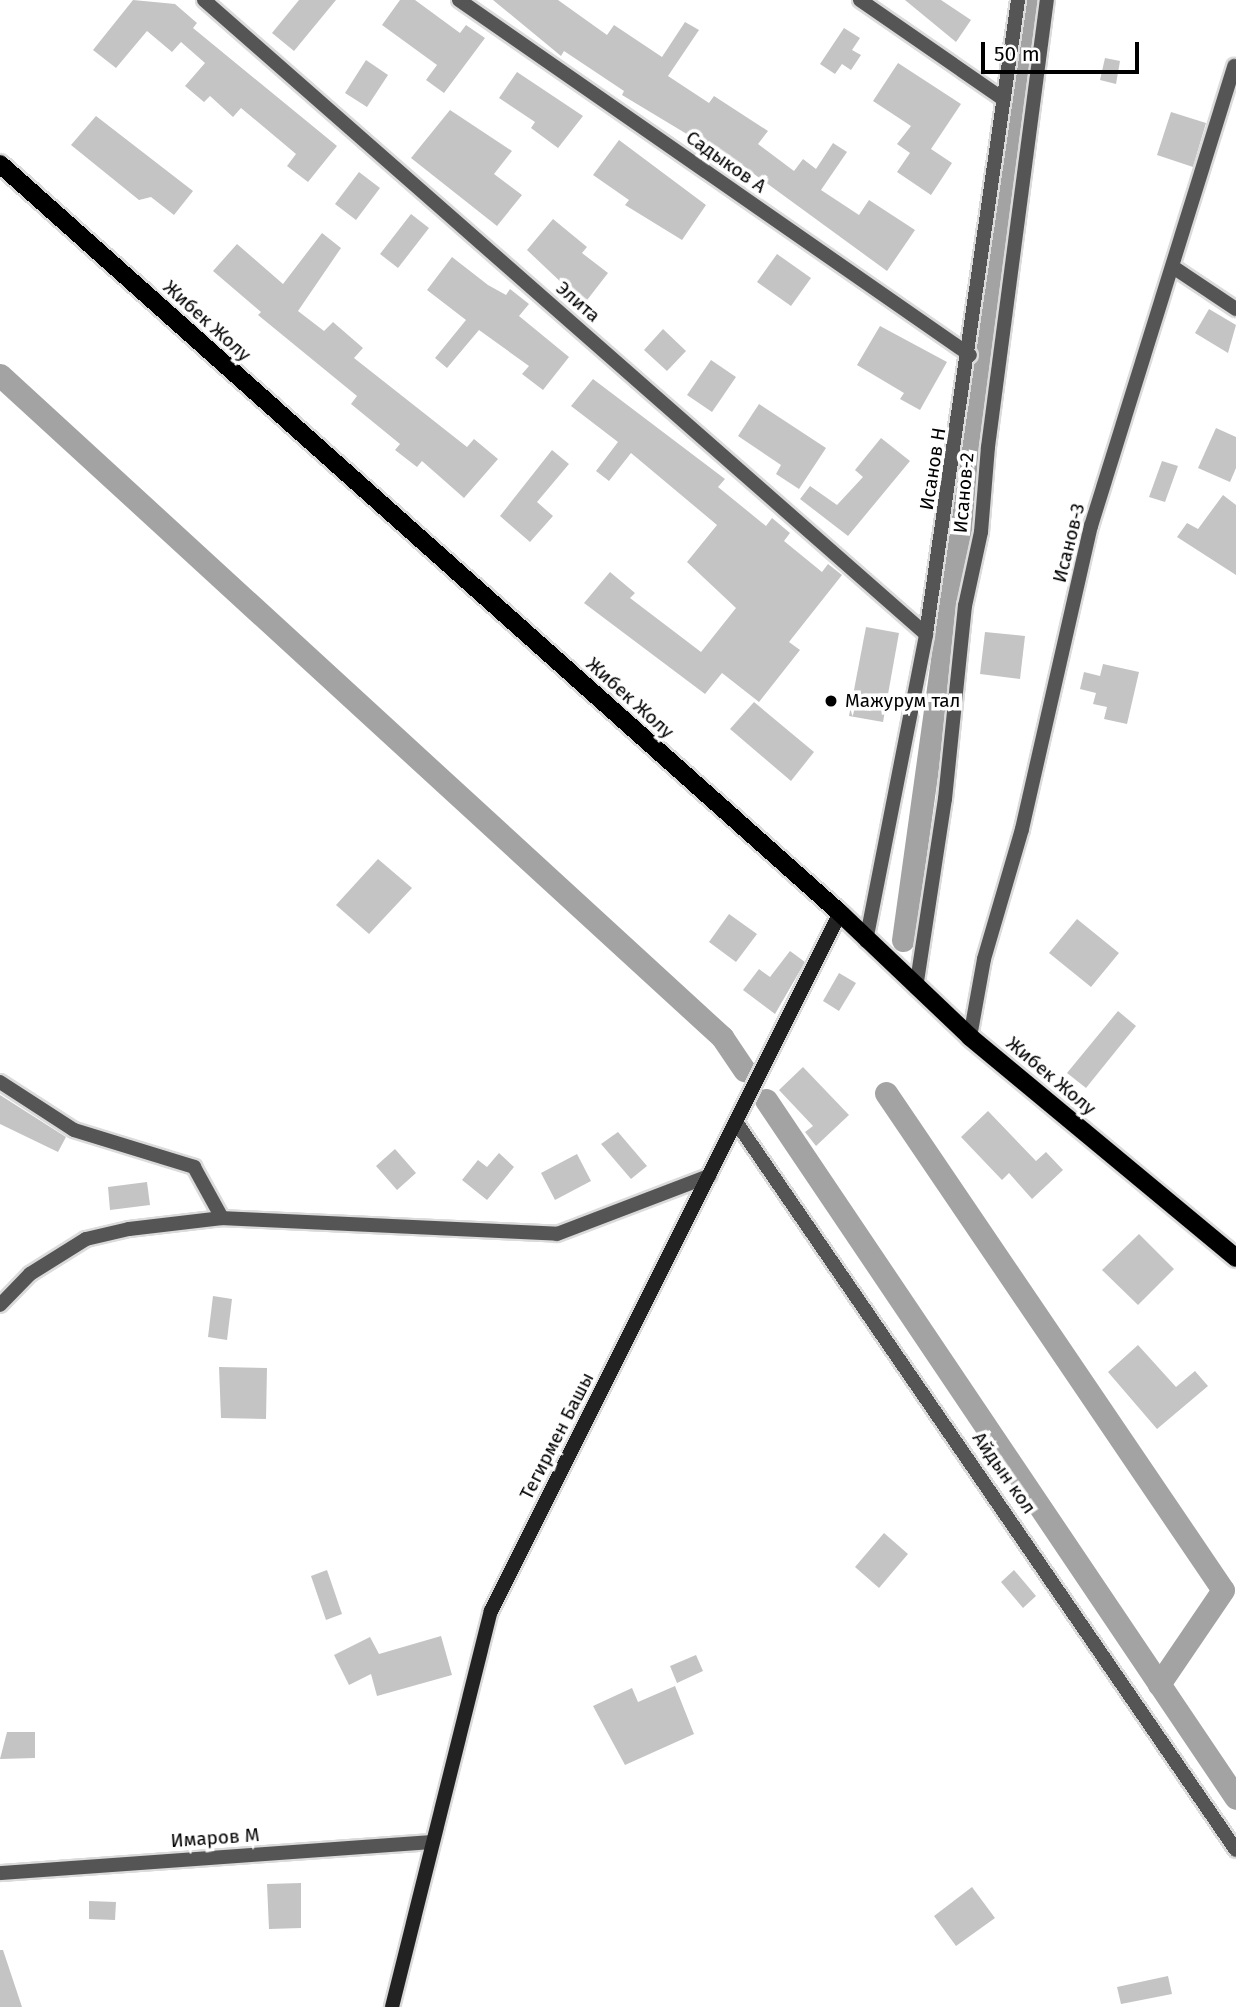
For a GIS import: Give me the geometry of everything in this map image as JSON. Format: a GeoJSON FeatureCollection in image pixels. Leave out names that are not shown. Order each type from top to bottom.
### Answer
{"type":"FeatureCollection","features":[{"type":"Feature","properties":{"kind":"main road","name":"Жибек Жолу"},"geometry":{"type":"LineString","coordinates":[[0,164],[840,913],[866,941],[970,1037],[1236,1258]]}},
{"type":"Feature","properties":{"kind":"street","name":"Элита"},"geometry":{"type":"LineString","coordinates":[[204,0],[926,634]]}},
{"type":"Feature","properties":{"kind":"street","name":"Садыков А"},"geometry":{"type":"LineString","coordinates":[[459,0],[970,355]]}},
{"type":"Feature","properties":{"kind":"street"},"geometry":{"type":"LineString","coordinates":[[860,0],[1003,99]]}},
{"type":"Feature","properties":{"kind":"street","name":"Исанов Н"},"geometry":{"type":"LineString","coordinates":[[866,941],[926,634],[970,355],[1018,0]]}},
{"type":"Feature","properties":{"kind":"street","name":"Исанов-2"},"geometry":{"type":"LineString","coordinates":[[916,988],[945,799],[965,606],[981,532],[1047,0]]}},
{"type":"Feature","properties":{"kind":"street","name":"Исанов-3"},"geometry":{"type":"LineString","coordinates":[[970,1037],[984,959],[1022,828],[1091,526],[1234,66]]}},
{"type":"Feature","properties":{"kind":"street"},"geometry":{"type":"LineString","coordinates":[[1173,267],[1236,309]]}},
{"type":"Feature","properties":{"kind":"street","name":"Тегирмен Башы"},"geometry":{"type":"LineString","coordinates":[[392,2007],[491,1611],[840,913]]}},
{"type":"Feature","properties":{"kind":"street"},"geometry":{"type":"LineString","coordinates":[[0,1083],[74,1130],[194,1167],[222,1219]]}},
{"type":"Feature","properties":{"kind":"street","name":"Айдын кол"},"geometry":{"type":"LineString","coordinates":[[736,1122],[1236,1850]]}},
{"type":"Feature","properties":{"kind":"street"},"geometry":{"type":"LineString","coordinates":[[0,1305],[30,1273],[86,1239],[222,1219],[557,1234],[709,1177]]}},
{"type":"Feature","properties":{"kind":"street","name":"Имаров М"},"geometry":{"type":"LineString","coordinates":[[0,1873],[432,1842]]}},
{"type":"Feature","properties":{"kind":"building"},"geometry":{"type":"Polygon","coordinates":[[[133,0],[175,4],[197,23],[193,28],[337,146],[308,182],[287,166],[296,154],[241,108],[233,117],[210,96],[204,102],[185,86],[205,63],[181,42],[172,52],[147,31],[116,68],[93,50],[133,0]]]}},
{"type":"Feature","properties":{"kind":"building"},"geometry":{"type":"Polygon","coordinates":[[[299,0],[336,0],[294,51],[272,33],[299,0]]]}},
{"type":"Feature","properties":{"kind":"building"},"geometry":{"type":"Polygon","coordinates":[[[400,0],[415,0],[460,33],[466,25],[485,38],[444,93],[426,80],[437,65],[382,25],[400,0]]]}},
{"type":"Feature","properties":{"kind":"building"},"geometry":{"type":"Polygon","coordinates":[[[493,0],[558,0],[607,35],[614,25],[662,57],[685,22],[699,30],[668,76],[709,103],[714,96],[768,131],[758,144],[794,171],[803,159],[816,169],[833,143],[847,152],[821,190],[859,215],[869,200],[915,230],[887,271],[743,166],[737,174],[721,162],[725,157],[622,95],[624,91],[564,51],[561,56],[493,0]]]}},
{"type":"Feature","properties":{"kind":"building"},"geometry":{"type":"Polygon","coordinates":[[[905,0],[941,0],[971,20],[956,42],[905,0]]]}},
{"type":"Feature","properties":{"kind":"building"},"geometry":{"type":"Polygon","coordinates":[[[844,28],[860,38],[852,50],[861,55],[851,70],[842,64],[835,74],[820,64],[844,28]]]}},
{"type":"Feature","properties":{"kind":"building"},"geometry":{"type":"Polygon","coordinates":[[[1105,58],[1120,61],[1116,84],[1100,80],[1105,58]]]}},
{"type":"Feature","properties":{"kind":"building"},"geometry":{"type":"Polygon","coordinates":[[[366,60],[388,75],[367,107],[345,93],[366,60]]]}},
{"type":"Feature","properties":{"kind":"building"},"geometry":{"type":"Polygon","coordinates":[[[898,63],[961,104],[931,149],[952,163],[931,195],[897,172],[910,153],[897,144],[911,126],[873,101],[898,63]]]}},
{"type":"Feature","properties":{"kind":"building"},"geometry":{"type":"Polygon","coordinates":[[[517,72],[583,116],[558,148],[531,128],[535,122],[499,98],[517,72]]]}},
{"type":"Feature","properties":{"kind":"building"},"geometry":{"type":"Polygon","coordinates":[[[450,110],[512,151],[494,174],[522,195],[497,226],[411,158],[450,110]]]}},
{"type":"Feature","properties":{"kind":"building"},"geometry":{"type":"Polygon","coordinates":[[[1171,112],[1206,123],[1193,167],[1157,155],[1171,112]]]}},
{"type":"Feature","properties":{"kind":"building"},"geometry":{"type":"Polygon","coordinates":[[[96,116],[193,191],[174,215],[151,197],[139,200],[71,145],[96,116]]]}},
{"type":"Feature","properties":{"kind":"building"},"geometry":{"type":"Polygon","coordinates":[[[619,140],[706,205],[682,240],[625,205],[629,200],[593,175],[619,140]]]}},
{"type":"Feature","properties":{"kind":"building"},"geometry":{"type":"Polygon","coordinates":[[[359,172],[380,188],[356,220],[335,204],[359,172]]]}},
{"type":"Feature","properties":{"kind":"building"},"geometry":{"type":"Polygon","coordinates":[[[411,214],[429,228],[398,268],[380,254],[411,214]]]}},
{"type":"Feature","properties":{"kind":"building"},"geometry":{"type":"Polygon","coordinates":[[[553,219],[587,247],[582,253],[608,273],[584,304],[527,250],[553,219]]]}},
{"type":"Feature","properties":{"kind":"building"},"geometry":{"type":"Polygon","coordinates":[[[322,233],[341,248],[298,311],[324,331],[333,322],[363,348],[354,358],[467,447],[474,439],[498,459],[464,498],[422,461],[417,467],[395,450],[400,444],[351,404],[357,396],[258,315],[261,312],[213,271],[237,244],[283,284],[322,233]]]}},
{"type":"Feature","properties":{"kind":"building"},"geometry":{"type":"Polygon","coordinates":[[[777,254],[811,278],[791,306],[757,282],[777,254]]]}},
{"type":"Feature","properties":{"kind":"building"},"geometry":{"type":"Polygon","coordinates":[[[452,257],[488,285],[506,295],[510,289],[529,304],[519,316],[569,357],[543,390],[522,374],[529,366],[479,330],[447,368],[435,358],[466,320],[427,290],[452,257]]]}},
{"type":"Feature","properties":{"kind":"building"},"geometry":{"type":"Polygon","coordinates":[[[1209,309],[1236,325],[1228,353],[1195,333],[1209,309]]]}},
{"type":"Feature","properties":{"kind":"building"},"geometry":{"type":"Polygon","coordinates":[[[880,326],[947,362],[920,410],[900,399],[904,393],[857,365],[880,326]]]}},
{"type":"Feature","properties":{"kind":"building"},"geometry":{"type":"Polygon","coordinates":[[[663,329],[686,351],[667,371],[644,350],[663,329]]]}},
{"type":"Feature","properties":{"kind":"building"},"geometry":{"type":"Polygon","coordinates":[[[711,360],[736,377],[712,412],[687,395],[711,360]]]}},
{"type":"Feature","properties":{"kind":"building"},"geometry":{"type":"Polygon","coordinates":[[[593,379],[725,479],[718,487],[766,526],[772,518],[790,533],[784,541],[822,572],[828,564],[842,575],[789,642],[800,650],[759,702],[722,673],[705,694],[584,603],[610,572],[635,593],[630,598],[701,652],[736,608],[687,562],[717,525],[631,453],[609,481],[596,471],[618,442],[571,406],[593,379]]]}},
{"type":"Feature","properties":{"kind":"building"},"geometry":{"type":"Polygon","coordinates":[[[759,404],[826,448],[799,489],[776,474],[781,465],[738,436],[759,404]]]}},
{"type":"Feature","properties":{"kind":"building"},"geometry":{"type":"Polygon","coordinates":[[[1216,428],[1236,437],[1236,468],[1230,482],[1198,468],[1216,428]]]}},
{"type":"Feature","properties":{"kind":"building"},"geometry":{"type":"Polygon","coordinates":[[[881,438],[910,461],[848,536],[800,499],[810,486],[837,505],[863,477],[855,470],[881,438]]]}},
{"type":"Feature","properties":{"kind":"building"},"geometry":{"type":"Polygon","coordinates":[[[552,450],[569,464],[537,502],[553,516],[530,542],[500,516],[552,450]]]}},
{"type":"Feature","properties":{"kind":"building"},"geometry":{"type":"Polygon","coordinates":[[[1162,461],[1178,466],[1165,502],[1149,497],[1162,461]]]}},
{"type":"Feature","properties":{"kind":"building"},"geometry":{"type":"Polygon","coordinates":[[[1223,495],[1236,505],[1236,575],[1177,537],[1187,523],[1198,529],[1223,495]]]}},
{"type":"Feature","properties":{"kind":"building"},"geometry":{"type":"Polygon","coordinates":[[[866,627],[899,633],[883,722],[849,716],[866,627]]]}},
{"type":"Feature","properties":{"kind":"building"},"geometry":{"type":"Polygon","coordinates":[[[985,632],[1025,636],[1020,679],[980,674],[985,632]]]}},
{"type":"Feature","properties":{"kind":"building"},"geometry":{"type":"Polygon","coordinates":[[[1103,664],[1139,672],[1127,724],[1104,719],[1107,707],[1093,704],[1096,693],[1080,689],[1084,672],[1100,676],[1103,664]]]}},
{"type":"Feature","properties":{"kind":"building"},"geometry":{"type":"Polygon","coordinates":[[[754,702],[814,752],[791,781],[730,729],[754,702]]]}},
{"type":"Feature","properties":{"kind":"building"},"geometry":{"type":"Polygon","coordinates":[[[378,859],[412,888],[369,934],[336,905],[378,859]]]}},
{"type":"Feature","properties":{"kind":"building"},"geometry":{"type":"Polygon","coordinates":[[[729,914],[757,934],[736,962],[709,942],[729,914]]]}},
{"type":"Feature","properties":{"kind":"building"},"geometry":{"type":"Polygon","coordinates":[[[1077,919],[1119,953],[1091,987],[1049,953],[1077,919]]]}},
{"type":"Feature","properties":{"kind":"building"},"geometry":{"type":"Polygon","coordinates":[[[790,951],[805,962],[775,1014],[743,990],[759,969],[770,977],[790,951]]]}},
{"type":"Feature","properties":{"kind":"building"},"geometry":{"type":"Polygon","coordinates":[[[839,973],[856,983],[839,1011],[823,1001],[839,973]]]}},
{"type":"Feature","properties":{"kind":"building"},"geometry":{"type":"Polygon","coordinates":[[[1118,1011],[1136,1026],[1086,1088],[1067,1073],[1118,1011]]]}},
{"type":"Feature","properties":{"kind":"building"},"geometry":{"type":"Polygon","coordinates":[[[803,1067],[849,1115],[816,1146],[805,1132],[813,1126],[779,1090],[803,1067]]]}},
{"type":"Feature","properties":{"kind":"building"},"geometry":{"type":"Polygon","coordinates":[[[0,1095],[66,1137],[58,1152],[0,1124],[0,1095]]]}},
{"type":"Feature","properties":{"kind":"building"},"geometry":{"type":"Polygon","coordinates":[[[988,1111],[1036,1161],[1046,1152],[1063,1170],[1032,1199],[1009,1173],[1002,1180],[961,1137],[988,1111]]]}},
{"type":"Feature","properties":{"kind":"building"},"geometry":{"type":"Polygon","coordinates":[[[618,1132],[647,1166],[631,1179],[601,1144],[618,1132]]]}},
{"type":"Feature","properties":{"kind":"building"},"geometry":{"type":"Polygon","coordinates":[[[395,1149],[416,1173],[397,1190],[376,1166],[395,1149]]]}},
{"type":"Feature","properties":{"kind":"building"},"geometry":{"type":"Polygon","coordinates":[[[499,1153],[514,1167],[487,1200],[462,1180],[478,1160],[487,1167],[499,1153]]]}},
{"type":"Feature","properties":{"kind":"building"},"geometry":{"type":"Polygon","coordinates":[[[577,1154],[591,1181],[555,1200],[541,1173],[577,1154]]]}},
{"type":"Feature","properties":{"kind":"building"},"geometry":{"type":"Polygon","coordinates":[[[147,1182],[150,1205],[110,1210],[108,1187],[147,1182]]]}},
{"type":"Feature","properties":{"kind":"building"},"geometry":{"type":"Polygon","coordinates":[[[1139,1234],[1174,1269],[1138,1305],[1102,1270],[1139,1234]]]}},
{"type":"Feature","properties":{"kind":"building"},"geometry":{"type":"Polygon","coordinates":[[[213,1296],[232,1299],[227,1340],[208,1337],[213,1296]]]}},
{"type":"Feature","properties":{"kind":"building"},"geometry":{"type":"Polygon","coordinates":[[[1138,1345],[1176,1387],[1195,1371],[1208,1386],[1157,1429],[1108,1372],[1138,1345]]]}},
{"type":"Feature","properties":{"kind":"building"},"geometry":{"type":"Polygon","coordinates":[[[219,1367],[267,1368],[266,1419],[221,1418],[219,1367]]]}},
{"type":"Feature","properties":{"kind":"building"},"geometry":{"type":"Polygon","coordinates":[[[884,1533],[908,1554],[879,1588],[855,1567],[884,1533]]]}},
{"type":"Feature","properties":{"kind":"building"},"geometry":{"type":"Polygon","coordinates":[[[327,1570],[342,1614],[326,1620],[311,1576],[327,1570]]]}},
{"type":"Feature","properties":{"kind":"building"},"geometry":{"type":"Polygon","coordinates":[[[1014,1570],[1036,1596],[1023,1608],[1001,1582],[1014,1570]]]}},
{"type":"Feature","properties":{"kind":"building"},"geometry":{"type":"Polygon","coordinates":[[[441,1636],[452,1675],[377,1696],[371,1674],[349,1685],[334,1655],[370,1637],[379,1654],[441,1636]]]}},
{"type":"Feature","properties":{"kind":"building"},"geometry":{"type":"Polygon","coordinates":[[[696,1655],[703,1671],[677,1683],[670,1666],[696,1655]]]}},
{"type":"Feature","properties":{"kind":"building"},"geometry":{"type":"Polygon","coordinates":[[[675,1686],[694,1734],[625,1765],[593,1706],[632,1688],[638,1702],[675,1686]]]}},
{"type":"Feature","properties":{"kind":"building"},"geometry":{"type":"Polygon","coordinates":[[[7,1732],[35,1732],[35,1758],[0,1759],[7,1732]]]}},
{"type":"Feature","properties":{"kind":"building"},"geometry":{"type":"Polygon","coordinates":[[[301,1883],[301,1928],[269,1929],[267,1884],[301,1883]]]}},
{"type":"Feature","properties":{"kind":"building"},"geometry":{"type":"Polygon","coordinates":[[[972,1887],[995,1918],[956,1946],[934,1916],[972,1887]]]}},
{"type":"Feature","properties":{"kind":"building"},"geometry":{"type":"Polygon","coordinates":[[[89,1901],[116,1902],[115,1920],[89,1919],[89,1901]]]}},
{"type":"Feature","properties":{"kind":"building"},"geometry":{"type":"Polygon","coordinates":[[[0,1950],[3,1950],[22,2007],[0,2007],[0,1950]]]}},
{"type":"Feature","properties":{"kind":"building"},"geometry":{"type":"Polygon","coordinates":[[[1168,1976],[1172,1994],[1121,2004],[1117,1987],[1168,1976]]]}},
{"type":"Feature","properties":{"kind":"waterway"},"geometry":{"type":"LineString","coordinates":[[903,940],[1034,0]]}},
{"type":"Feature","properties":{"kind":"waterway"},"geometry":{"type":"LineString","coordinates":[[0,375],[722,1037],[744,1070]]}},
{"type":"Feature","properties":{"kind":"waterway"},"geometry":{"type":"LineString","coordinates":[[886,1093],[1223,1590],[1159,1684]]}},
{"type":"Feature","properties":{"kind":"waterway"},"geometry":{"type":"LineString","coordinates":[[766,1100],[1236,1798]]}},
{"type":"Feature","properties":{"kind":"place","name":"Мажурум тал"},"geometry":{"type":"Point","coordinates":[831,701]}}]}
